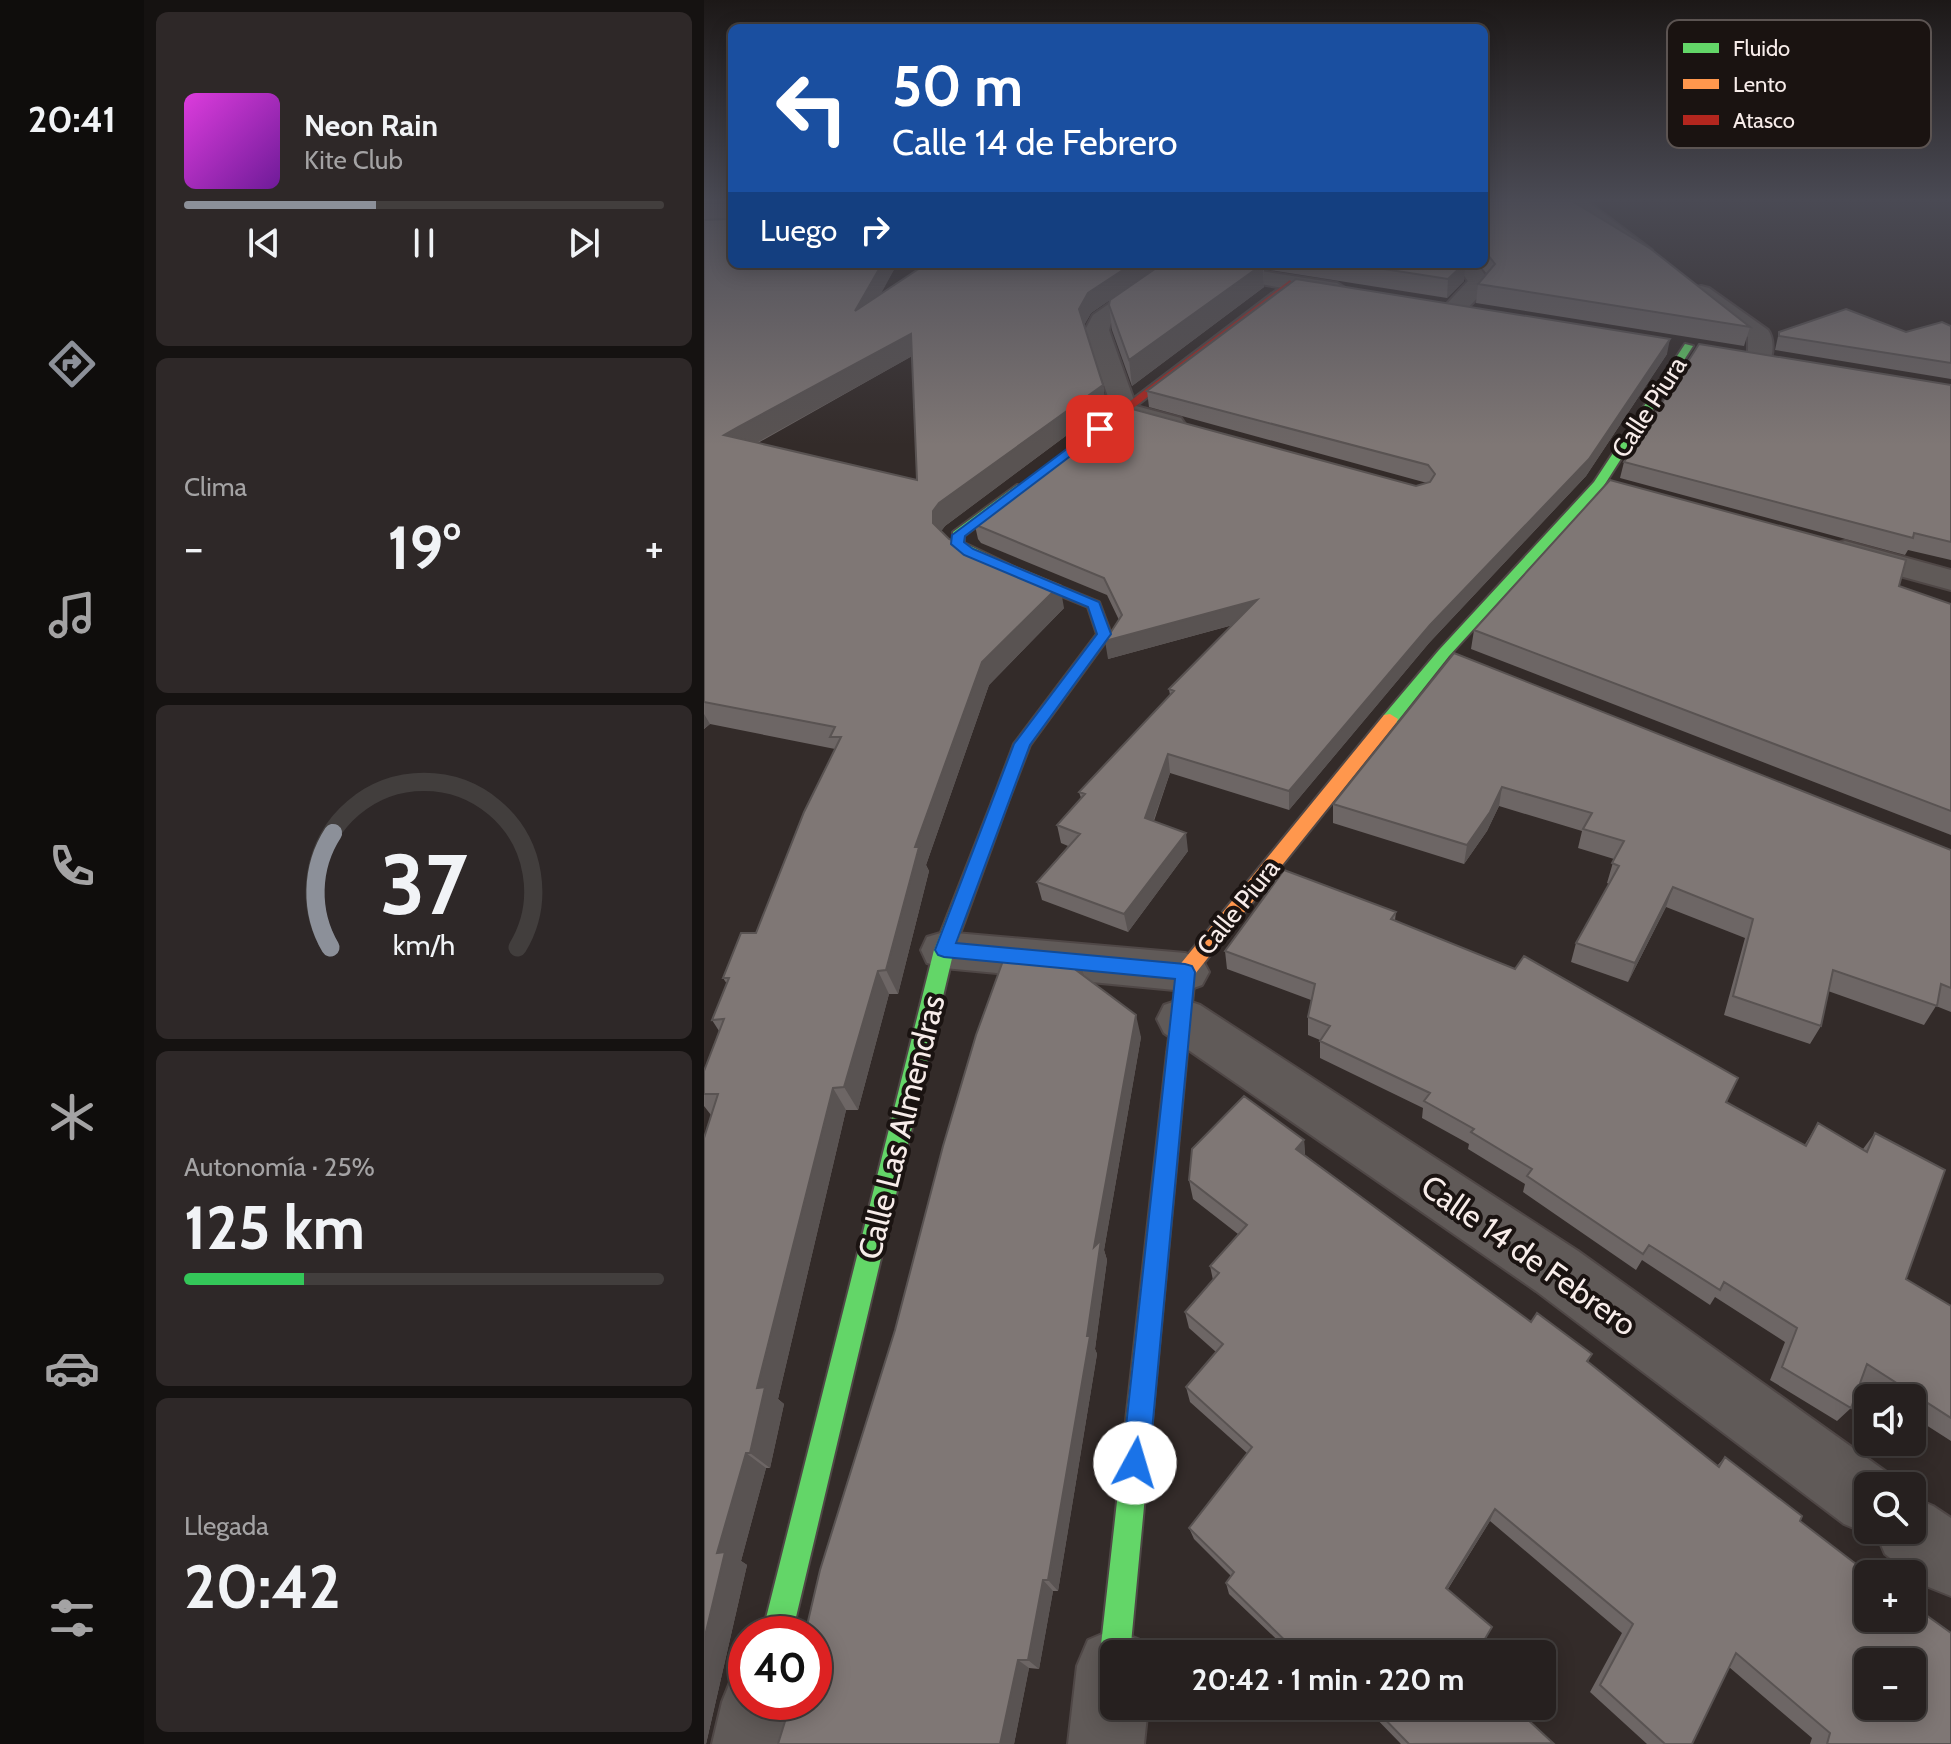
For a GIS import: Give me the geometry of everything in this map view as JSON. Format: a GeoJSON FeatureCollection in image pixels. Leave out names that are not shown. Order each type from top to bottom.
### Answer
{"type":"FeatureCollection","features":[{"type":"Feature","properties":{"kind":"street"},"geometry":{"type":"LineString","coordinates":[[1124,411],[1097,330],[1101,320],[1153,282]]}},
{"type":"Feature","properties":{"kind":"street"},"geometry":{"type":"LineString","coordinates":[[1286,282],[1364,295]]}},
{"type":"Feature","properties":{"kind":"street"},"geometry":{"type":"LineString","coordinates":[[1453,309],[1479,282]]}},
{"type":"Feature","properties":{"kind":"street"},"geometry":{"type":"LineString","coordinates":[[1688,282],[1760,335],[1760,357]]}},
{"type":"Feature","properties":{"kind":"street"},"geometry":{"type":"LineString","coordinates":[[1060,459],[1290,283]]}},
{"type":"Feature","properties":{"kind":"street"},"geometry":{"type":"LineString","coordinates":[[1424,304],[1485,314]]}},
{"type":"Feature","properties":{"kind":"street"},"geometry":{"type":"LineString","coordinates":[[1657,341],[1789,362]]}},
{"type":"Feature","properties":{"kind":"street","name":"Calle Piura"},"geometry":{"type":"LineString","coordinates":[[1184,995],[1599,484],[1688,346]]}},
{"type":"Feature","properties":{"kind":"street"},"geometry":{"type":"LineString","coordinates":[[1124,411],[1201,432]]}},
{"type":"Feature","properties":{"kind":"street","name":"Calle Las Almendras"},"geometry":{"type":"LineString","coordinates":[[781,1616],[944,950],[1022,744],[1104,634],[1094,605],[968,552],[958,544],[958,535],[1035,478]]}},
{"type":"Feature","properties":{"kind":"street"},"geometry":{"type":"LineString","coordinates":[[1599,484],[1630,493]]}},
{"type":"Feature","properties":{"kind":"street"},"geometry":{"type":"LineString","coordinates":[[1813,542],[1951,580]]}},
{"type":"Feature","properties":{"kind":"street","name":"Calle 14 de Febrero"},"geometry":{"type":"LineString","coordinates":[[944,950],[1184,995],[1854,1490]]}},
{"type":"Feature","properties":{"kind":"street"},"geometry":{"type":"LineString","coordinates":[[1116,1640],[1184,995]]}},
{"type":"Feature","properties":{"kind":"street"},"geometry":{"type":"LineString","coordinates":[[1926,1543],[1951,1561]]}},
{"type":"Feature","properties":{"kind":"street"},"geometry":{"type":"LineString","coordinates":[[750,1744],[756,1720]]}},
{"type":"Feature","properties":{"kind":"street"},"geometry":{"type":"LineString","coordinates":[[1106,1744],[1108,1720]]}},
{"type":"Feature","properties":{"kind":"building"},"geometry":{"type":"Polygon","coordinates":[[[704,282],[871,282],[855,311],[898,282],[1104,282],[1088,293],[1079,309],[1103,385],[939,503],[933,511],[933,523],[949,539],[1060,585],[982,662],[915,847],[919,847],[886,970],[878,971],[844,1087],[833,1088],[757,1388],[765,1387],[750,1453],[746,1453],[717,1553],[725,1552],[704,1640],[704,1138],[718,1094],[704,1094],[704,1071],[724,1019],[712,1020],[729,978],[723,978],[741,933],[756,933],[804,812],[841,737],[830,737],[835,727],[704,702],[704,282]],[[911,334],[724,435],[917,480],[911,334]]]}},
{"type":"Feature","properties":{"kind":"building"},"geometry":{"type":"Polygon","coordinates":[[[1135,282],[1237,282],[1129,360],[1109,305],[1110,300],[1135,282]]]}},
{"type":"Feature","properties":{"kind":"building"},"geometry":{"type":"Polygon","coordinates":[[[1291,282],[1317,282],[1670,339],[1589,459],[1430,625],[1289,791],[1168,754],[1145,818],[1186,833],[1124,914],[1037,882],[1080,834],[1057,825],[1085,794],[1079,792],[1174,691],[1169,689],[1257,600],[1105,641],[1122,615],[1104,578],[976,525],[974,521],[1125,407],[1416,486],[1430,482],[1435,474],[1428,465],[1147,391],[1291,282]]]}},
{"type":"Feature","properties":{"kind":"building"},"geometry":{"type":"Polygon","coordinates":[[[1693,282],[1750,327],[1478,284],[1693,282]]]}},
{"type":"Feature","properties":{"kind":"building"},"geometry":{"type":"Polygon","coordinates":[[[1846,309],[1906,332],[1942,322],[1951,326],[1951,363],[1779,336],[1779,332],[1846,309]]]}},
{"type":"Feature","properties":{"kind":"building"},"geometry":{"type":"Polygon","coordinates":[[[1699,344],[1951,385],[1951,542],[1914,533],[1913,538],[1624,462],[1699,344]]]}},
{"type":"Feature","properties":{"kind":"building"},"geometry":{"type":"Polygon","coordinates":[[[1610,480],[1906,560],[1899,586],[1951,604],[1951,811],[1474,630],[1610,480]]]}},
{"type":"Feature","properties":{"kind":"building"},"geometry":{"type":"Polygon","coordinates":[[[1454,653],[1951,850],[1951,988],[1941,984],[1937,1006],[1833,970],[1821,1026],[1733,996],[1753,919],[1673,887],[1635,963],[1576,943],[1619,866],[1612,863],[1624,841],[1583,829],[1592,813],[1502,787],[1490,812],[1467,845],[1333,804],[1454,653]]]}},
{"type":"Feature","properties":{"kind":"building"},"geometry":{"type":"Polygon","coordinates":[[[1284,870],[1396,912],[1391,919],[1515,969],[1524,956],[1738,1078],[1726,1102],[1806,1146],[1818,1123],[1867,1152],[1875,1133],[1945,1170],[1906,1279],[1951,1306],[1951,1418],[1926,1402],[1926,1384],[1898,1384],[1867,1364],[1860,1384],[1854,1384],[1851,1408],[1782,1367],[1797,1328],[1724,1282],[1720,1290],[1649,1245],[1643,1254],[1527,1176],[1532,1169],[1471,1132],[1474,1129],[1424,1101],[1430,1093],[1320,1041],[1330,1026],[1308,1017],[1315,984],[1225,951],[1284,870]]]}},
{"type":"Feature","properties":{"kind":"building"},"geometry":{"type":"Polygon","coordinates":[[[1004,958],[1081,963],[1076,970],[1136,1015],[1094,1247],[1101,1240],[1087,1336],[1090,1336],[1048,1580],[1043,1580],[1028,1660],[1018,1660],[1000,1744],[778,1744],[785,1720],[832,1720],[832,1616],[809,1616],[820,1570],[895,1330],[943,1146],[976,1035],[1004,958]]]}},
{"type":"Feature","properties":{"kind":"building"},"geometry":{"type":"Polygon","coordinates":[[[1244,1096],[1304,1140],[1296,1149],[1531,1322],[1537,1313],[1592,1354],[1587,1361],[1719,1467],[1725,1457],[1802,1516],[1800,1521],[1854,1562],[1854,1632],[1926,1632],[1926,1615],[1951,1633],[1951,1744],[1827,1744],[1830,1733],[1736,1653],[1692,1744],[1665,1744],[1600,1685],[1633,1624],[1495,1509],[1446,1588],[1492,1627],[1484,1640],[1285,1640],[1226,1583],[1234,1572],[1189,1528],[1252,1447],[1186,1387],[1223,1344],[1185,1312],[1219,1273],[1210,1266],[1247,1225],[1189,1180],[1192,1149],[1244,1096]]]}},
{"type":"Feature","properties":{"kind":"building"},"geometry":{"type":"Polygon","coordinates":[[[1386,1720],[1528,1720],[1553,1743],[1409,1744],[1386,1720]]]}},
{"type":"Feature","properties":{"kind":"traffic: fast"},"geometry":{"type":"LineString","coordinates":[[1390,719],[1444,653],[1599,484],[1688,346]]}},
{"type":"Feature","properties":{"kind":"traffic: fast"},"geometry":{"type":"LineString","coordinates":[[1005,568],[968,552],[958,544],[958,535],[1021,488]]}},
{"type":"Feature","properties":{"kind":"traffic: fast"},"geometry":{"type":"LineString","coordinates":[[781,1616],[944,950],[1000,802]]}},
{"type":"Feature","properties":{"kind":"traffic: fast"},"geometry":{"type":"LineString","coordinates":[[1116,1640],[1177,1053]]}},
{"type":"Feature","properties":{"kind":"traffic: slow"},"geometry":{"type":"LineString","coordinates":[[1000,802],[1022,744],[1104,634],[1094,605],[1005,568]]}},
{"type":"Feature","properties":{"kind":"traffic: slow"},"geometry":{"type":"LineString","coordinates":[[1177,1053],[1185,972],[1390,719]]}},
{"type":"Feature","properties":{"kind":"traffic: jam"},"geometry":{"type":"LineString","coordinates":[[1080,444],[1290,283]]}},
{"type":"Feature","properties":{"kind":"route"},"geometry":{"type":"LineString","coordinates":[[1100,429],[958,535],[958,544],[968,552],[1094,605],[1104,634],[1022,744],[944,950],[1185,972],[1135,1463]]}}]}
